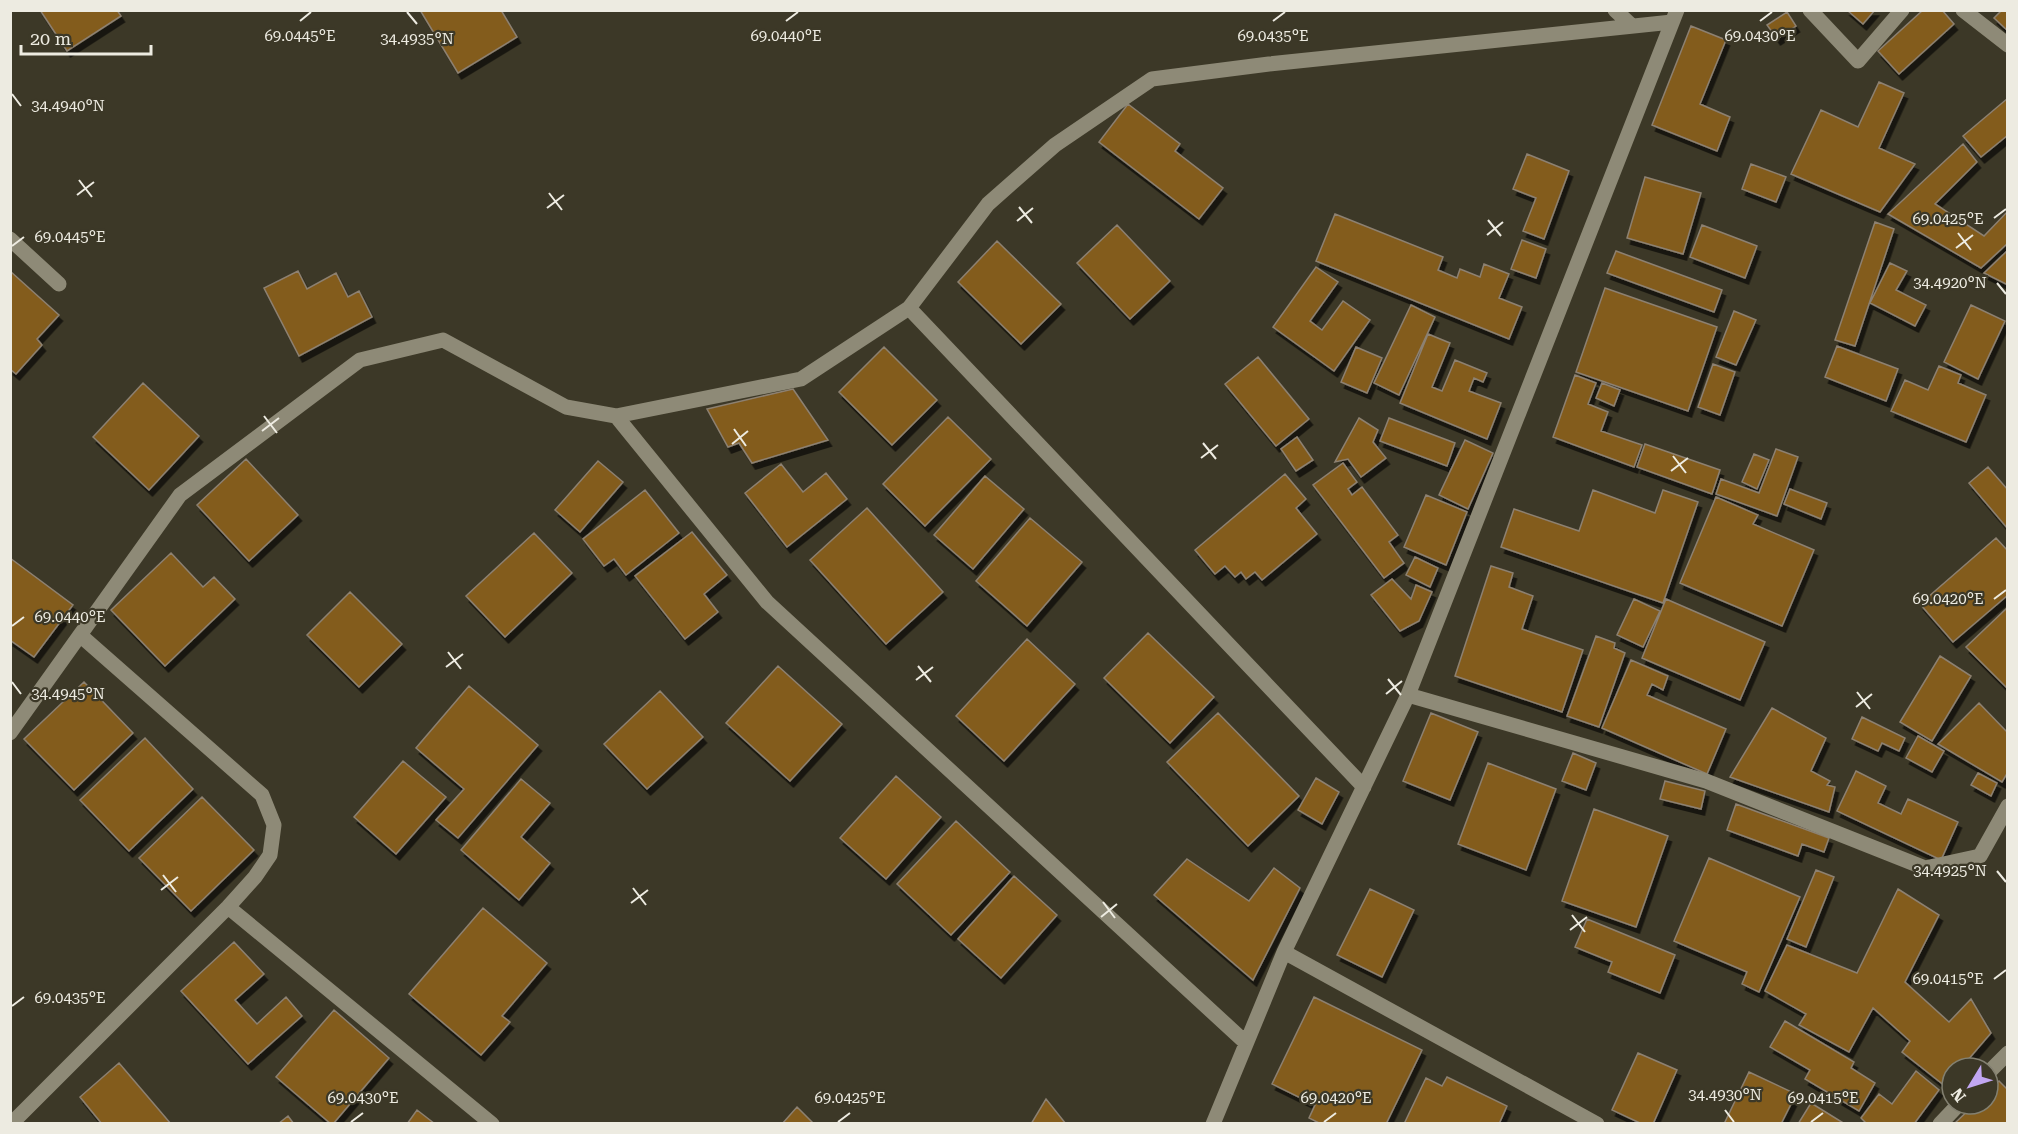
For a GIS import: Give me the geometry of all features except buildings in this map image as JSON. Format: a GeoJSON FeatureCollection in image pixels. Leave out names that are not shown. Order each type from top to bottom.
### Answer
{"type":"FeatureCollection","features":[{"type":"Feature","properties":{"kind":"street"},"geometry":{"type":"LineString","coordinates":[[1615,10],[1632,26]]}},
{"type":"Feature","properties":{"kind":"street"},"geometry":{"type":"LineString","coordinates":[[1810,10],[1858,61],[1902,10]]}},
{"type":"Feature","properties":{"kind":"street"},"geometry":{"type":"LineString","coordinates":[[1963,10],[2007,45]]}},
{"type":"Feature","properties":{"kind":"street"},"geometry":{"type":"LineString","coordinates":[[10,733],[180,495],[360,360],[443,340],[566,407],[616,416],[801,378],[909,308],[988,204],[1055,145],[1152,80],[1269,64],[1632,26],[1674,16]]}},
{"type":"Feature","properties":{"kind":"street"},"geometry":{"type":"LineString","coordinates":[[1213,1124],[1284,952],[1408,695],[1674,16]]}},
{"type":"Feature","properties":{"kind":"street"},"geometry":{"type":"LineString","coordinates":[[10,239],[59,284]]}},
{"type":"Feature","properties":{"kind":"street"},"geometry":{"type":"LineString","coordinates":[[909,308],[1364,787]]}},
{"type":"Feature","properties":{"kind":"street"},"geometry":{"type":"LineString","coordinates":[[616,416],[767,602],[1246,1043]]}},
{"type":"Feature","properties":{"kind":"street"},"geometry":{"type":"LineString","coordinates":[[11,1124],[228,907],[255,877],[270,855],[274,825],[262,795],[80,635]]}},
{"type":"Feature","properties":{"kind":"street"},"geometry":{"type":"LineString","coordinates":[[1408,695],[1706,782],[1925,868],[1980,856],[2007,806]]}},
{"type":"Feature","properties":{"kind":"street"},"geometry":{"type":"LineString","coordinates":[[228,907],[492,1124]]}},
{"type":"Feature","properties":{"kind":"street"},"geometry":{"type":"LineString","coordinates":[[1284,952],[1597,1124]]}}]}
